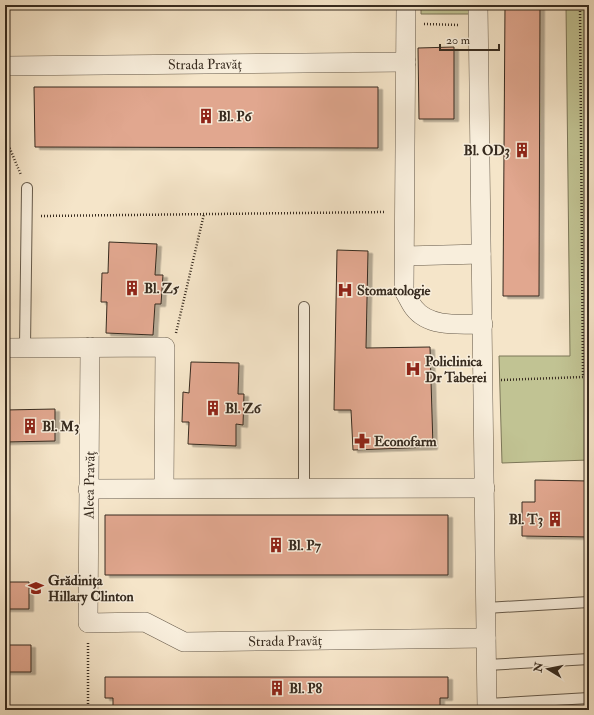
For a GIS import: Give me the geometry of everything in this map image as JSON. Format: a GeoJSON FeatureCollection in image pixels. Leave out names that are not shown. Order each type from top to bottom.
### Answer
{"type":"FeatureCollection","features":[{"type":"Feature","properties":{"kind":"street"},"geometry":{"type":"LineString","coordinates":[[406,5],[404,291],[415,309],[427,318],[446,324],[483,324]]}},
{"type":"Feature","properties":{"kind":"street"},"geometry":{"type":"LineString","coordinates":[[478,5],[487,707]]}},
{"type":"Feature","properties":{"kind":"street","name":"Strada Pravăț"},"geometry":{"type":"LineString","coordinates":[[5,66],[406,62]]}},
{"type":"Feature","properties":{"kind":"street"},"geometry":{"type":"LineString","coordinates":[[405,256],[481,254]]}},
{"type":"Feature","properties":{"kind":"street","name":"Aleea Pravăț"},"geometry":{"type":"LineString","coordinates":[[88,623],[90,347]]}},
{"type":"Feature","properties":{"kind":"street"},"geometry":{"type":"LineString","coordinates":[[5,348],[165,347],[164,488]]}},
{"type":"Feature","properties":{"kind":"street"},"geometry":{"type":"LineString","coordinates":[[88,489],[485,488]]}},
{"type":"Feature","properties":{"kind":"street","name":"Strada Pravăț"},"geometry":{"type":"LineString","coordinates":[[88,623],[145,622],[184,642],[486,638]]}},
{"type":"Feature","properties":{"kind":"lane"},"geometry":{"type":"LineString","coordinates":[[25,348],[27,188]]}},
{"type":"Feature","properties":{"kind":"lane"},"geometry":{"type":"LineString","coordinates":[[304,307],[304,488]]}},
{"type":"Feature","properties":{"kind":"lane"},"geometry":{"type":"LineString","coordinates":[[486,608],[589,602]]}},
{"type":"Feature","properties":{"kind":"lane"},"geometry":{"type":"LineString","coordinates":[[487,665],[589,659]]}},
{"type":"Feature","properties":{"kind":"lane"},"geometry":{"type":"LineString","coordinates":[[487,707],[589,698]]}},
{"type":"Feature","properties":{"kind":"path"},"geometry":{"type":"LineString","coordinates":[[580,5],[582,377]]}},
{"type":"Feature","properties":{"kind":"path"},"geometry":{"type":"LineString","coordinates":[[406,24],[478,25]]}},
{"type":"Feature","properties":{"kind":"path"},"geometry":{"type":"LineString","coordinates":[[5,137],[27,188]]}},
{"type":"Feature","properties":{"kind":"path"},"geometry":{"type":"LineString","coordinates":[[26,216],[405,211]]}},
{"type":"Feature","properties":{"kind":"path"},"geometry":{"type":"LineString","coordinates":[[165,347],[175,336],[204,214]]}},
{"type":"Feature","properties":{"kind":"path"},"geometry":{"type":"LineString","coordinates":[[483,381],[582,377],[589,370]]}},
{"type":"Feature","properties":{"kind":"path"},"geometry":{"type":"LineString","coordinates":[[88,623],[88,710]]}},
{"type":"Feature","properties":{"kind":"green space"},"geometry":{"type":"Polygon","coordinates":[[[421,5],[472,5],[472,14],[421,14],[421,5]]]}},
{"type":"Feature","properties":{"kind":"green space"},"geometry":{"type":"Polygon","coordinates":[[[566,5],[589,5],[589,460],[502,463],[499,356],[570,356],[566,5]]]}},
{"type":"Feature","properties":{"kind":"building","name":"Bl. OD3"},"geometry":{"type":"Polygon","coordinates":[[[505,5],[540,5],[539,296],[503,296],[505,5]]]}},
{"type":"Feature","properties":{"kind":"building"},"geometry":{"type":"Polygon","coordinates":[[[454,47],[454,119],[419,119],[418,48],[454,47]]]}},
{"type":"Feature","properties":{"kind":"building","name":"Bl. P6"},"geometry":{"type":"Polygon","coordinates":[[[34,87],[378,87],[378,148],[35,147],[34,87]]]}},
{"type":"Feature","properties":{"kind":"building","name":"Bl. Z5"},"geometry":{"type":"Polygon","coordinates":[[[109,242],[157,244],[155,275],[163,275],[161,304],[155,304],[153,335],[106,333],[107,302],[101,302],[102,273],[108,273],[109,242]]]}},
{"type":"Feature","properties":{"kind":"building"},"geometry":{"type":"Polygon","coordinates":[[[337,250],[368,251],[366,348],[430,347],[433,447],[353,450],[351,410],[334,410],[337,250]]]}},
{"type":"Feature","properties":{"kind":"building","name":"Bl. Z6"},"geometry":{"type":"Polygon","coordinates":[[[191,362],[239,363],[238,394],[244,394],[243,425],[236,424],[236,446],[188,444],[189,422],[182,422],[183,392],[189,393],[191,362]]]}},
{"type":"Feature","properties":{"kind":"building","name":"Bl. M3"},"geometry":{"type":"Polygon","coordinates":[[[55,409],[55,441],[5,442],[5,410],[55,409]]]}},
{"type":"Feature","properties":{"kind":"building","name":"Bl. T3"},"geometry":{"type":"Polygon","coordinates":[[[535,480],[589,481],[589,537],[522,536],[522,502],[535,502],[535,480]]]}},
{"type":"Feature","properties":{"kind":"building","name":"Bl. P7"},"geometry":{"type":"Polygon","coordinates":[[[105,515],[448,515],[448,575],[105,575],[105,515]]]}},
{"type":"Feature","properties":{"kind":"building"},"geometry":{"type":"Polygon","coordinates":[[[5,582],[29,582],[29,609],[5,609],[5,582]]]}},
{"type":"Feature","properties":{"kind":"building"},"geometry":{"type":"Polygon","coordinates":[[[5,645],[31,645],[31,672],[5,672],[5,645]]]}},
{"type":"Feature","properties":{"kind":"building","name":"Bl. P8"},"geometry":{"type":"Polygon","coordinates":[[[105,677],[448,677],[448,698],[440,698],[440,710],[113,710],[113,698],[105,698],[105,677]]]}},
{"type":"Feature","properties":{"kind":"place","name":"Bl. P6"},"geometry":{"type":"Point","coordinates":[206,116]}},
{"type":"Feature","properties":{"kind":"place","name":"Bl. OD3"},"geometry":{"type":"Point","coordinates":[522,150]}},
{"type":"Feature","properties":{"kind":"place","name":"Bl. Z5"},"geometry":{"type":"Point","coordinates":[132,288]}},
{"type":"Feature","properties":{"kind":"place","name":"Stomatologie"},"geometry":{"type":"Point","coordinates":[345,290]}},
{"type":"Feature","properties":{"kind":"place","name":"Policlinica Dr Taberei"},"geometry":{"type":"Point","coordinates":[413,369]}},
{"type":"Feature","properties":{"kind":"place","name":"Bl. Z6"},"geometry":{"type":"Point","coordinates":[213,408]}},
{"type":"Feature","properties":{"kind":"place","name":"Bl. M3"},"geometry":{"type":"Point","coordinates":[30,426]}},
{"type":"Feature","properties":{"kind":"place","name":"Econofarm"},"geometry":{"type":"Point","coordinates":[362,441]}},
{"type":"Feature","properties":{"kind":"place","name":"Bl. T3"},"geometry":{"type":"Point","coordinates":[555,519]}},
{"type":"Feature","properties":{"kind":"place","name":"Bl. P7"},"geometry":{"type":"Point","coordinates":[276,545]}},
{"type":"Feature","properties":{"kind":"place","name":"Grădinița Hillary Clinton"},"geometry":{"type":"Point","coordinates":[36,588]}},
{"type":"Feature","properties":{"kind":"place","name":"Bl. P8"},"geometry":{"type":"Point","coordinates":[277,688]}}]}
